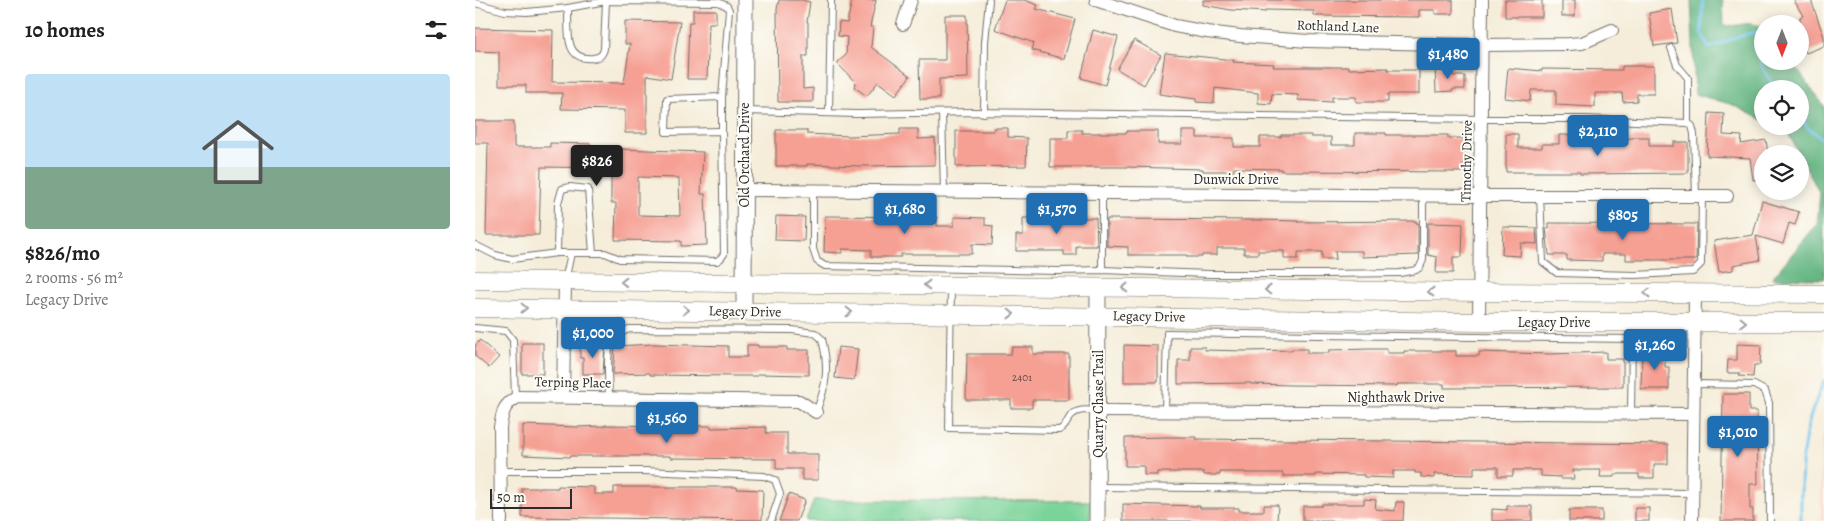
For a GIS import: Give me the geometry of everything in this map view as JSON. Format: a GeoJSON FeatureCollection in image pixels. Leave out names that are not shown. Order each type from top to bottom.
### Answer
{"type":"FeatureCollection","features":[{"type":"Feature","properties":{"kind":"main road","name":"Legacy Drive"},"geometry":{"type":"LineString","coordinates":[[475,280],[1479,292],[1824,294]]}},
{"type":"Feature","properties":{"kind":"main road","name":"Legacy Drive"},"geometry":{"type":"LineString","coordinates":[[475,308],[951,313],[1479,322],[1824,322]]}},
{"type":"Feature","properties":{"kind":"street","name":"Old Orchard Drive"},"geometry":{"type":"LineString","coordinates":[[744,311],[745,0]]}},
{"type":"Feature","properties":{"kind":"street"},"geometry":{"type":"LineString","coordinates":[[903,24],[911,0]]}},
{"type":"Feature","properties":{"kind":"street","name":"Rothland Lane"},"geometry":{"type":"LineString","coordinates":[[1095,0],[1175,26],[1207,32],[1308,41],[1482,45],[1569,44],[1582,43],[1613,30]]}},
{"type":"Feature","properties":{"kind":"street","name":"Timothy Drive"},"geometry":{"type":"LineString","coordinates":[[1479,322],[1482,0]]}},
{"type":"Feature","properties":{"kind":"street","name":"Dunwick Drive"},"geometry":{"type":"LineString","coordinates":[[744,190],[1481,196],[1727,196]]}},
{"type":"Feature","properties":{"kind":"street"},"geometry":{"type":"LineString","coordinates":[[563,397],[565,282]]}},
{"type":"Feature","properties":{"kind":"street","name":"Quarry Chase Trail"},"geometry":{"type":"LineString","coordinates":[[1097,521],[1098,288]]}},
{"type":"Feature","properties":{"kind":"street"},"geometry":{"type":"LineString","coordinates":[[1692,521],[1695,293]]}},
{"type":"Feature","properties":{"kind":"street","name":"Terping Place"},"geometry":{"type":"LineString","coordinates":[[511,401],[528,396],[799,401],[816,412]]}},
{"type":"Feature","properties":{"kind":"street"},"geometry":{"type":"LineString","coordinates":[[501,521],[500,427],[502,414],[511,401]]}},
{"type":"Feature","properties":{"kind":"street","name":"Nighthawk Drive"},"geometry":{"type":"LineString","coordinates":[[1098,411],[1693,414]]}},
{"type":"Feature","properties":{"kind":"lane"},"geometry":{"type":"LineString","coordinates":[[829,113],[831,0]]}},
{"type":"Feature","properties":{"kind":"lane"},"geometry":{"type":"LineString","coordinates":[[983,113],[985,42],[989,0]]}},
{"type":"Feature","properties":{"kind":"lane"},"geometry":{"type":"LineString","coordinates":[[568,8],[572,51],[576,56],[588,59],[600,57],[605,49],[605,1]]}},
{"type":"Feature","properties":{"kind":"lane"},"geometry":{"type":"LineString","coordinates":[[475,3],[505,11],[527,12],[568,8],[605,1],[718,2],[727,6],[729,10],[722,97],[724,254],[721,258],[717,261],[619,259],[605,253],[557,253],[513,259],[495,254],[475,244]]}},
{"type":"Feature","properties":{"kind":"lane"},"geometry":{"type":"LineString","coordinates":[[1671,48],[1677,65],[1688,78],[1688,123]]}},
{"type":"Feature","properties":{"kind":"lane"},"geometry":{"type":"LineString","coordinates":[[722,97],[667,99],[666,132],[722,131]]}},
{"type":"Feature","properties":{"kind":"lane"},"geometry":{"type":"LineString","coordinates":[[745,111],[1482,120],[1583,119],[1688,123],[1692,126],[1694,134],[1699,196],[1701,264],[1693,272],[1635,275],[1557,273],[1543,262],[1540,196]]}},
{"type":"Feature","properties":{"kind":"lane"},"geometry":{"type":"LineString","coordinates":[[942,114],[945,192]]}},
{"type":"Feature","properties":{"kind":"lane"},"geometry":{"type":"LineString","coordinates":[[557,253],[558,203],[562,189],[570,187],[588,189],[593,253]]}},
{"type":"Feature","properties":{"kind":"lane"},"geometry":{"type":"LineString","coordinates":[[813,190],[813,249],[817,261],[825,266],[1058,271],[1102,270],[1209,274],[1401,273],[1416,270],[1420,267],[1423,260],[1423,195]]}},
{"type":"Feature","properties":{"kind":"lane"},"geometry":{"type":"LineString","coordinates":[[1102,193],[1102,270]]}},
{"type":"Feature","properties":{"kind":"lane"},"geometry":{"type":"LineString","coordinates":[[565,282],[571,253]]}},
{"type":"Feature","properties":{"kind":"lane"},"geometry":{"type":"LineString","coordinates":[[951,286],[949,428],[1059,430],[1079,411],[1098,411]]}},
{"type":"Feature","properties":{"kind":"lane"},"geometry":{"type":"LineString","coordinates":[[475,328],[506,331],[513,340],[511,401]]}},
{"type":"Feature","properties":{"kind":"lane"},"geometry":{"type":"LineString","coordinates":[[609,398],[609,353],[612,340],[620,333],[629,329],[792,330],[815,333],[822,339],[827,361],[824,392],[816,412]]}},
{"type":"Feature","properties":{"kind":"lane"},"geometry":{"type":"LineString","coordinates":[[1165,411],[1167,333],[1632,339],[1631,413]]}},
{"type":"Feature","properties":{"kind":"lane"},"geometry":{"type":"LineString","coordinates":[[1694,384],[1754,385],[1761,388],[1767,395],[1770,421],[1770,521]]}},
{"type":"Feature","properties":{"kind":"lane"},"geometry":{"type":"LineString","coordinates":[[501,471],[653,472],[765,476],[775,480],[780,494],[771,521]]}},
{"type":"Feature","properties":{"kind":"lane"},"geometry":{"type":"LineString","coordinates":[[1097,487],[1693,493]]}},
{"type":"Feature","properties":{"kind":"shaded area"},"geometry":{"type":"Polygon","coordinates":[[[1824,432],[1824,521],[1821,521],[1822,440],[1824,432]]]}},
{"type":"Feature","properties":{"kind":"green space"},"geometry":{"type":"Polygon","coordinates":[[[1691,0],[1723,0],[1724,25],[1754,24],[1754,70],[1798,70],[1805,80],[1754,80],[1754,116],[1733,105],[1695,94],[1691,0]]]}},
{"type":"Feature","properties":{"kind":"green space"},"geometry":{"type":"Polygon","coordinates":[[[1809,86],[1824,106],[1824,279],[1772,278],[1817,224],[1820,194],[1809,173],[1809,145],[1794,145],[1789,135],[1809,135],[1809,86]]]}},
{"type":"Feature","properties":{"kind":"green space"},"geometry":{"type":"Polygon","coordinates":[[[814,500],[1091,501],[1090,521],[806,521],[814,500]]]}},
{"type":"Feature","properties":{"kind":"building"},"geometry":{"type":"Polygon","coordinates":[[[779,0],[810,2],[807,22],[808,56],[803,56],[803,89],[813,88],[813,102],[778,102],[777,9],[779,0]]]}},
{"type":"Feature","properties":{"kind":"building"},"geometry":{"type":"Polygon","coordinates":[[[852,0],[876,0],[870,27],[873,27],[871,47],[910,76],[896,95],[878,82],[867,96],[854,87],[856,83],[837,63],[846,55],[847,37],[838,36],[839,22],[847,23],[852,0]]]}},
{"type":"Feature","properties":{"kind":"building"},"geometry":{"type":"Polygon","coordinates":[[[1005,0],[1024,0],[1038,5],[1036,9],[1075,19],[1064,59],[1032,50],[1034,43],[995,29],[1005,0]]]}},
{"type":"Feature","properties":{"kind":"building"},"geometry":{"type":"Polygon","coordinates":[[[1203,0],[1453,0],[1453,14],[1435,14],[1435,10],[1419,10],[1419,17],[1314,16],[1314,11],[1266,10],[1266,12],[1231,10],[1203,5],[1203,0]]]}},
{"type":"Feature","properties":{"kind":"building"},"geometry":{"type":"Polygon","coordinates":[[[1505,0],[1542,0],[1542,17],[1505,17],[1505,0]]]}},
{"type":"Feature","properties":{"kind":"building"},"geometry":{"type":"Polygon","coordinates":[[[1562,0],[1575,0],[1575,16],[1562,16],[1562,0]]]}},
{"type":"Feature","properties":{"kind":"building"},"geometry":{"type":"Polygon","coordinates":[[[1794,0],[1811,0],[1824,37],[1824,46],[1809,52],[1809,15],[1802,15],[1794,0]]]}},
{"type":"Feature","properties":{"kind":"building"},"geometry":{"type":"Polygon","coordinates":[[[1672,9],[1677,43],[1654,46],[1649,13],[1672,9]]]}},
{"type":"Feature","properties":{"kind":"building"},"geometry":{"type":"Polygon","coordinates":[[[693,10],[716,10],[716,23],[709,23],[707,79],[687,79],[689,22],[693,22],[693,10]]]}},
{"type":"Feature","properties":{"kind":"building"},"geometry":{"type":"Polygon","coordinates":[[[945,15],[967,15],[968,78],[939,79],[939,99],[920,99],[919,60],[945,60],[945,15]]]}},
{"type":"Feature","properties":{"kind":"building"},"geometry":{"type":"Polygon","coordinates":[[[625,21],[680,22],[671,79],[647,75],[647,133],[625,133],[625,110],[561,109],[562,93],[526,93],[526,85],[499,85],[499,52],[475,51],[475,28],[553,30],[552,82],[624,83],[630,44],[625,44],[625,21]]]}},
{"type":"Feature","properties":{"kind":"building"},"geometry":{"type":"Polygon","coordinates":[[[1093,30],[1118,37],[1105,85],[1081,78],[1093,30]]]}},
{"type":"Feature","properties":{"kind":"building"},"geometry":{"type":"Polygon","coordinates":[[[1134,40],[1161,55],[1144,85],[1117,69],[1134,40]]]}},
{"type":"Feature","properties":{"kind":"building"},"geometry":{"type":"Polygon","coordinates":[[[1165,53],[1234,60],[1233,62],[1274,64],[1273,67],[1349,67],[1349,69],[1388,68],[1388,70],[1419,70],[1419,94],[1388,94],[1388,102],[1356,102],[1356,97],[1332,97],[1332,102],[1298,100],[1298,95],[1272,94],[1271,104],[1258,103],[1258,93],[1215,88],[1214,103],[1196,102],[1196,99],[1159,94],[1165,53]]]}},
{"type":"Feature","properties":{"kind":"building"},"geometry":{"type":"Polygon","coordinates":[[[1622,66],[1654,66],[1654,94],[1637,94],[1637,101],[1623,102],[1622,93],[1595,93],[1595,107],[1556,105],[1556,90],[1531,90],[1530,101],[1505,98],[1508,68],[1542,71],[1542,69],[1622,70],[1622,66]]]}},
{"type":"Feature","properties":{"kind":"building"},"geometry":{"type":"Polygon","coordinates":[[[1435,67],[1453,67],[1453,76],[1465,76],[1465,89],[1436,92],[1435,67]]]}},
{"type":"Feature","properties":{"kind":"building"},"geometry":{"type":"Polygon","coordinates":[[[1709,113],[1724,114],[1723,135],[1742,136],[1741,144],[1766,140],[1767,145],[1754,145],[1754,180],[1750,158],[1707,156],[1709,113]]]}},
{"type":"Feature","properties":{"kind":"building"},"geometry":{"type":"Polygon","coordinates":[[[475,121],[514,121],[514,147],[550,147],[550,143],[591,144],[591,148],[703,152],[701,194],[705,194],[707,245],[681,246],[681,241],[615,240],[616,203],[611,203],[611,168],[541,167],[539,235],[486,235],[488,143],[475,143],[475,121]],[[638,177],[638,215],[680,216],[679,178],[638,177]]]}},
{"type":"Feature","properties":{"kind":"building"},"geometry":{"type":"Polygon","coordinates":[[[994,128],[1008,128],[1008,137],[1027,138],[1026,166],[956,167],[956,131],[994,131],[994,128]]]}},
{"type":"Feature","properties":{"kind":"building"},"geometry":{"type":"Polygon","coordinates":[[[900,129],[918,129],[918,139],[935,138],[935,165],[861,166],[807,164],[807,166],[776,166],[776,130],[807,130],[807,134],[849,136],[900,134],[900,129]]]}},
{"type":"Feature","properties":{"kind":"building"},"geometry":{"type":"Polygon","coordinates":[[[1068,130],[1082,130],[1082,133],[1158,131],[1158,144],[1182,144],[1182,131],[1197,131],[1197,138],[1234,138],[1234,147],[1260,147],[1260,137],[1281,137],[1281,135],[1331,137],[1331,145],[1355,145],[1355,133],[1448,135],[1448,138],[1464,138],[1464,172],[1281,171],[1281,169],[1234,168],[1234,171],[1203,171],[1203,169],[1127,167],[1050,167],[1050,138],[1068,138],[1068,130]]]}},
{"type":"Feature","properties":{"kind":"building"},"geometry":{"type":"Polygon","coordinates":[[[1506,134],[1518,134],[1518,148],[1542,148],[1542,144],[1559,144],[1559,135],[1573,135],[1573,144],[1597,144],[1597,141],[1618,141],[1618,139],[1633,137],[1649,137],[1649,146],[1674,146],[1674,142],[1688,142],[1688,173],[1580,174],[1580,172],[1506,172],[1506,134]]]}},
{"type":"Feature","properties":{"kind":"building"},"geometry":{"type":"Polygon","coordinates":[[[1762,201],[1799,212],[1795,225],[1789,223],[1783,244],[1756,236],[1760,260],[1733,265],[1733,270],[1719,272],[1714,241],[1753,235],[1762,201]]]}},
{"type":"Feature","properties":{"kind":"building"},"geometry":{"type":"Polygon","coordinates":[[[776,216],[805,217],[804,241],[775,240],[776,216]]]}},
{"type":"Feature","properties":{"kind":"building"},"geometry":{"type":"Polygon","coordinates":[[[825,216],[937,217],[937,226],[954,226],[954,217],[985,218],[985,225],[993,226],[992,245],[972,244],[972,254],[901,254],[901,257],[871,257],[871,250],[842,249],[842,253],[824,252],[825,216]]]}},
{"type":"Feature","properties":{"kind":"building"},"geometry":{"type":"Polygon","coordinates":[[[1023,218],[1096,218],[1097,246],[1076,246],[1076,255],[1064,255],[1064,251],[1016,251],[1016,235],[1023,235],[1023,218]]]}},
{"type":"Feature","properties":{"kind":"building"},"geometry":{"type":"Polygon","coordinates":[[[1107,219],[1298,222],[1416,221],[1418,223],[1418,255],[1362,257],[1362,251],[1335,251],[1336,259],[1322,259],[1322,252],[1298,252],[1298,259],[1284,259],[1284,251],[1258,251],[1258,254],[1244,254],[1244,248],[1217,248],[1217,255],[1202,255],[1202,257],[1187,257],[1187,255],[1128,255],[1128,247],[1107,246],[1107,219]]]}},
{"type":"Feature","properties":{"kind":"building"},"geometry":{"type":"Polygon","coordinates":[[[1428,223],[1463,224],[1462,257],[1453,257],[1453,273],[1436,273],[1437,257],[1428,255],[1428,223]]]}},
{"type":"Feature","properties":{"kind":"building"},"geometry":{"type":"Polygon","coordinates":[[[1549,223],[1697,224],[1696,260],[1626,260],[1626,254],[1602,254],[1602,261],[1567,260],[1567,255],[1549,255],[1546,228],[1549,228],[1549,223]]]}},
{"type":"Feature","properties":{"kind":"building"},"geometry":{"type":"Polygon","coordinates":[[[1503,227],[1536,228],[1537,244],[1521,243],[1520,256],[1502,255],[1503,227]]]}},
{"type":"Feature","properties":{"kind":"building"},"geometry":{"type":"Polygon","coordinates":[[[480,340],[499,357],[489,368],[475,356],[475,346],[480,340]]]}},
{"type":"Feature","properties":{"kind":"building"},"geometry":{"type":"Polygon","coordinates":[[[522,343],[543,343],[543,374],[522,374],[522,343]]]}},
{"type":"Feature","properties":{"kind":"building"},"geometry":{"type":"Polygon","coordinates":[[[654,344],[728,346],[728,357],[747,357],[747,345],[787,347],[787,350],[809,350],[809,375],[613,374],[615,346],[654,344]]]}},
{"type":"Feature","properties":{"kind":"building"},"geometry":{"type":"Polygon","coordinates":[[[1737,344],[1761,345],[1760,365],[1754,365],[1753,377],[1739,376],[1740,373],[1727,373],[1728,360],[1737,360],[1737,344]]]}},
{"type":"Feature","properties":{"kind":"building"},"geometry":{"type":"Polygon","coordinates":[[[1124,345],[1158,346],[1158,382],[1124,382],[1124,345]]]}},
{"type":"Feature","properties":{"kind":"building"},"geometry":{"type":"Polygon","coordinates":[[[580,346],[605,346],[603,374],[583,374],[583,358],[580,358],[580,346]]]}},
{"type":"Feature","properties":{"kind":"building"},"geometry":{"type":"Polygon","coordinates":[[[838,347],[858,349],[854,380],[835,378],[838,347]]]}},
{"type":"Feature","properties":{"kind":"building"},"geometry":{"type":"Polygon","coordinates":[[[1012,347],[1033,347],[1033,354],[1069,354],[1069,400],[1032,400],[1032,408],[1011,408],[1011,400],[966,400],[967,354],[1011,354],[1012,347]]]}},
{"type":"Feature","properties":{"kind":"building"},"geometry":{"type":"Polygon","coordinates":[[[1190,347],[1205,347],[1205,350],[1245,351],[1307,349],[1307,353],[1329,353],[1329,350],[1369,349],[1387,349],[1387,353],[1404,353],[1404,351],[1456,351],[1456,356],[1479,356],[1479,352],[1549,354],[1606,352],[1606,359],[1623,359],[1623,387],[1444,388],[1444,384],[1397,384],[1397,386],[1251,383],[1178,384],[1178,360],[1190,360],[1190,347]]]}},
{"type":"Feature","properties":{"kind":"building"},"geometry":{"type":"Polygon","coordinates":[[[1651,350],[1665,350],[1665,367],[1669,367],[1669,389],[1641,389],[1642,355],[1651,355],[1651,350]]]}},
{"type":"Feature","properties":{"kind":"building"},"geometry":{"type":"Polygon","coordinates":[[[1723,394],[1749,394],[1749,411],[1757,411],[1758,484],[1750,484],[1750,509],[1753,509],[1753,521],[1721,521],[1723,394]]]}},
{"type":"Feature","properties":{"kind":"building"},"geometry":{"type":"Polygon","coordinates":[[[523,425],[577,427],[605,425],[711,426],[711,428],[766,427],[766,433],[787,433],[787,454],[818,454],[818,480],[802,480],[802,469],[776,469],[776,459],[523,455],[523,425]]]}},
{"type":"Feature","properties":{"kind":"building"},"geometry":{"type":"Polygon","coordinates":[[[1196,437],[1196,439],[1668,444],[1668,464],[1654,464],[1654,478],[1639,478],[1639,474],[1614,474],[1614,477],[1600,477],[1601,470],[1573,470],[1574,479],[1541,476],[1541,470],[1513,470],[1513,476],[1498,476],[1498,467],[1474,467],[1474,475],[1434,474],[1434,478],[1421,477],[1421,473],[1415,473],[1415,471],[1393,471],[1393,478],[1316,474],[1316,476],[1283,476],[1283,473],[1245,472],[1220,472],[1220,475],[1204,475],[1204,472],[1157,472],[1157,475],[1144,475],[1144,466],[1125,466],[1125,438],[1196,437]]]}},
{"type":"Feature","properties":{"kind":"building"},"geometry":{"type":"Polygon","coordinates":[[[558,486],[594,487],[594,494],[614,494],[614,487],[737,487],[737,489],[763,490],[762,520],[522,517],[522,488],[558,488],[558,486]]]}},
{"type":"Feature","properties":{"kind":"building"},"geometry":{"type":"Polygon","coordinates":[[[789,494],[805,500],[797,521],[779,521],[789,494]]]}},
{"type":"Feature","properties":{"kind":"building"},"geometry":{"type":"Polygon","coordinates":[[[1364,499],[1376,500],[1375,509],[1395,511],[1396,502],[1404,502],[1403,521],[1303,521],[1303,506],[1364,504],[1364,499]]]}},
{"type":"Feature","properties":{"kind":"building"},"geometry":{"type":"Polygon","coordinates":[[[1123,504],[1239,508],[1239,511],[1264,511],[1264,505],[1278,505],[1277,521],[1123,521],[1123,504]]]}},
{"type":"Feature","properties":{"kind":"building"},"geometry":{"type":"Polygon","coordinates":[[[1507,506],[1532,506],[1532,521],[1492,521],[1492,509],[1507,510],[1507,506]]]}},
{"type":"Feature","properties":{"kind":"building"},"geometry":{"type":"Polygon","coordinates":[[[1635,508],[1649,508],[1649,521],[1635,521],[1635,508]]]}},
{"type":"Feature","properties":{"kind":"building"},"geometry":{"type":"Polygon","coordinates":[[[1569,510],[1602,510],[1602,521],[1569,521],[1569,510]]]}},
{"type":"Feature","properties":{"kind":"waterway"},"geometry":{"type":"LineString","coordinates":[[1703,0],[1701,32],[1709,48],[1755,32],[1762,66],[1770,80]]}},
{"type":"Feature","properties":{"kind":"waterway"},"geometry":{"type":"LineString","coordinates":[[1809,129],[1824,140]]}},
{"type":"Feature","properties":{"kind":"waterway"},"geometry":{"type":"LineString","coordinates":[[1801,521],[1804,443],[1810,418],[1824,381]]}}]}
